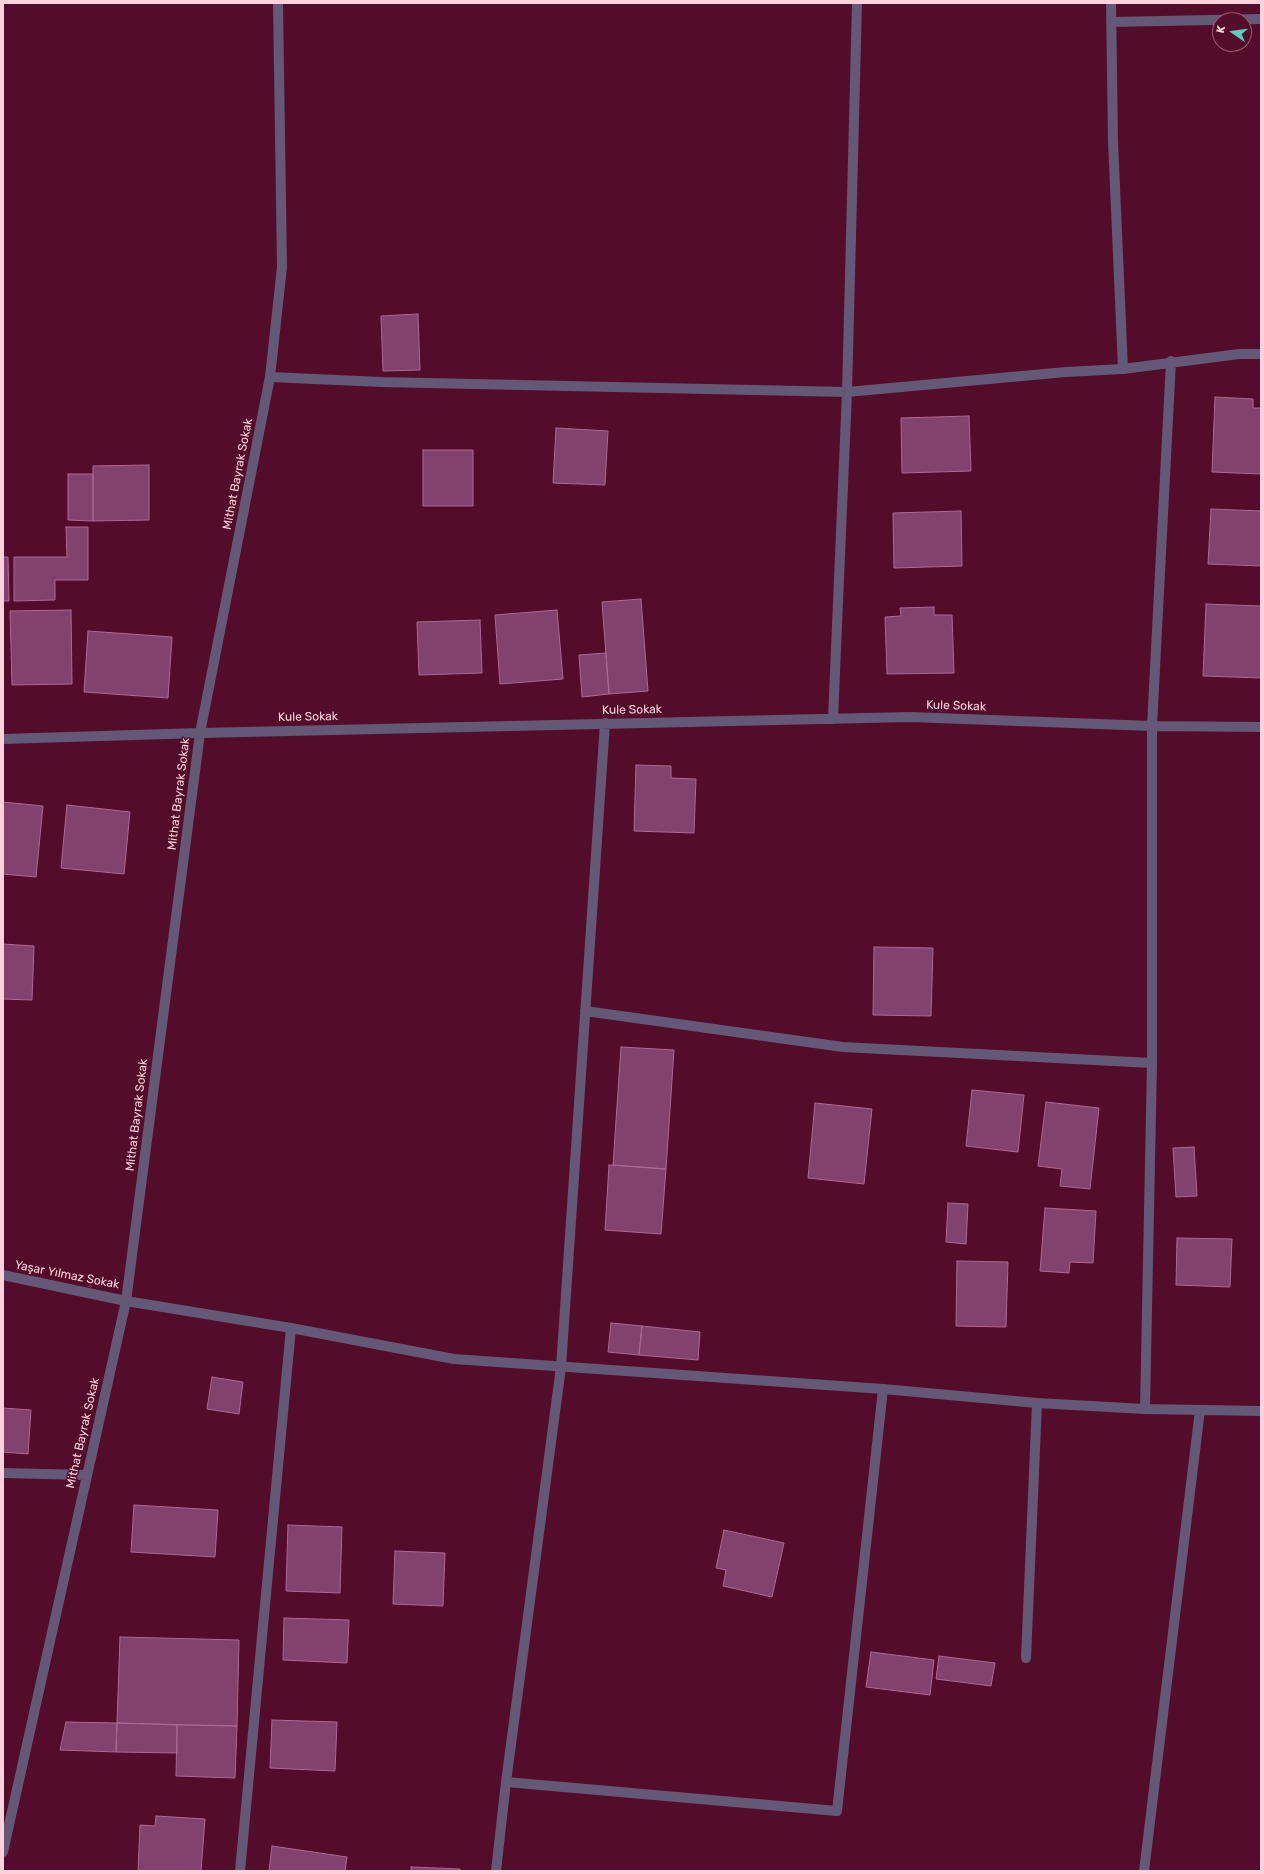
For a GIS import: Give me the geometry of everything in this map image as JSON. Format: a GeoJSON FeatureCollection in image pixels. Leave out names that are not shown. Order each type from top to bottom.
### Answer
{"type":"FeatureCollection","features":[{"type":"Feature","properties":{"kind":"street","name":"Mithat Bayrak Sokak"},"geometry":{"type":"LineString","coordinates":[[3,1852],[126,1301],[200,733],[270,377],[282,267],[278,3]]}},
{"type":"Feature","properties":{"kind":"street"},"geometry":{"type":"LineString","coordinates":[[833,719],[846,392],[857,3]]}},
{"type":"Feature","properties":{"kind":"street"},"geometry":{"type":"LineString","coordinates":[[1111,3],[1113,141],[1124,368]]}},
{"type":"Feature","properties":{"kind":"street"},"geometry":{"type":"LineString","coordinates":[[1111,22],[1261,19]]}},
{"type":"Feature","properties":{"kind":"street"},"geometry":{"type":"LineString","coordinates":[[270,377],[380,382],[846,392],[1124,368],[1239,354],[1261,354]]}},
{"type":"Feature","properties":{"kind":"street"},"geometry":{"type":"LineString","coordinates":[[1145,1409],[1152,1063],[1152,726],[1171,362]]}},
{"type":"Feature","properties":{"kind":"street","name":"Kule Sokak"},"geometry":{"type":"LineString","coordinates":[[3,739],[605,723],[910,717],[1152,726],[1261,727]]}},
{"type":"Feature","properties":{"kind":"street"},"geometry":{"type":"LineString","coordinates":[[496,1871],[506,1782],[561,1367],[605,723]]}},
{"type":"Feature","properties":{"kind":"street"},"geometry":{"type":"LineString","coordinates":[[585,1011],[843,1047],[1152,1063]]}},
{"type":"Feature","properties":{"kind":"street","name":"Yaşar Yılmaz Sokak"},"geometry":{"type":"LineString","coordinates":[[3,1276],[126,1301],[291,1328],[454,1359],[883,1389],[1037,1403],[1145,1409],[1261,1411]]}},
{"type":"Feature","properties":{"kind":"street"},"geometry":{"type":"LineString","coordinates":[[240,1871],[291,1328]]}},
{"type":"Feature","properties":{"kind":"street"},"geometry":{"type":"LineString","coordinates":[[506,1782],[837,1811],[883,1389]]}},
{"type":"Feature","properties":{"kind":"street"},"geometry":{"type":"LineString","coordinates":[[1026,1658],[1037,1403]]}},
{"type":"Feature","properties":{"kind":"street"},"geometry":{"type":"LineString","coordinates":[[1144,1871],[1200,1410]]}},
{"type":"Feature","properties":{"kind":"street"},"geometry":{"type":"LineString","coordinates":[[3,1473],[87,1475]]}},
{"type":"Feature","properties":{"kind":"building"},"geometry":{"type":"Polygon","coordinates":[[[418,314],[420,370],[383,371],[381,316],[418,314]]]}},
{"type":"Feature","properties":{"kind":"building"},"geometry":{"type":"Polygon","coordinates":[[[1215,397],[1253,399],[1253,408],[1261,408],[1261,474],[1212,472],[1215,397]]]}},
{"type":"Feature","properties":{"kind":"building"},"geometry":{"type":"Polygon","coordinates":[[[969,416],[971,471],[902,473],[901,418],[969,416]]]}},
{"type":"Feature","properties":{"kind":"building"},"geometry":{"type":"Polygon","coordinates":[[[556,428],[608,431],[605,485],[553,483],[556,428]]]}},
{"type":"Feature","properties":{"kind":"building"},"geometry":{"type":"Polygon","coordinates":[[[423,450],[473,450],[473,506],[423,506],[423,450]]]}},
{"type":"Feature","properties":{"kind":"building"},"geometry":{"type":"Polygon","coordinates":[[[149,465],[149,520],[93,521],[93,466],[149,465]]]}},
{"type":"Feature","properties":{"kind":"building"},"geometry":{"type":"Polygon","coordinates":[[[68,474],[93,474],[93,521],[68,520],[68,474]]]}},
{"type":"Feature","properties":{"kind":"building"},"geometry":{"type":"Polygon","coordinates":[[[1211,509],[1261,511],[1261,566],[1208,564],[1211,509]]]}},
{"type":"Feature","properties":{"kind":"building"},"geometry":{"type":"Polygon","coordinates":[[[961,511],[962,566],[894,568],[893,513],[961,511]]]}},
{"type":"Feature","properties":{"kind":"building"},"geometry":{"type":"Polygon","coordinates":[[[66,527],[88,527],[88,580],[55,580],[55,600],[14,601],[14,557],[67,557],[66,527]]]}},
{"type":"Feature","properties":{"kind":"building"},"geometry":{"type":"Polygon","coordinates":[[[3,557],[8,557],[9,601],[3,601],[3,557]]]}},
{"type":"Feature","properties":{"kind":"building"},"geometry":{"type":"Polygon","coordinates":[[[641,599],[648,691],[609,694],[602,602],[641,599]]]}},
{"type":"Feature","properties":{"kind":"building"},"geometry":{"type":"Polygon","coordinates":[[[1206,604],[1261,606],[1261,678],[1203,676],[1206,604]]]}},
{"type":"Feature","properties":{"kind":"building"},"geometry":{"type":"Polygon","coordinates":[[[934,607],[934,615],[952,615],[954,673],[887,674],[885,617],[901,616],[900,608],[934,607]]]}},
{"type":"Feature","properties":{"kind":"building"},"geometry":{"type":"Polygon","coordinates":[[[71,610],[72,684],[12,685],[10,611],[71,610]]]}},
{"type":"Feature","properties":{"kind":"building"},"geometry":{"type":"Polygon","coordinates":[[[557,610],[563,679],[500,684],[495,615],[557,610]]]}},
{"type":"Feature","properties":{"kind":"building"},"geometry":{"type":"Polygon","coordinates":[[[480,620],[482,673],[419,675],[417,622],[480,620]]]}},
{"type":"Feature","properties":{"kind":"building"},"geometry":{"type":"Polygon","coordinates":[[[88,631],[172,637],[168,698],[84,692],[88,631]]]}},
{"type":"Feature","properties":{"kind":"building"},"geometry":{"type":"Polygon","coordinates":[[[606,653],[609,694],[582,697],[579,655],[606,653]]]}},
{"type":"Feature","properties":{"kind":"building"},"geometry":{"type":"Polygon","coordinates":[[[636,765],[671,766],[671,778],[696,779],[694,833],[634,831],[636,765]]]}},
{"type":"Feature","properties":{"kind":"building"},"geometry":{"type":"Polygon","coordinates":[[[3,802],[43,806],[36,877],[3,874],[3,802]]]}},
{"type":"Feature","properties":{"kind":"building"},"geometry":{"type":"Polygon","coordinates":[[[67,805],[130,812],[124,874],[61,868],[67,805]]]}},
{"type":"Feature","properties":{"kind":"building"},"geometry":{"type":"Polygon","coordinates":[[[3,944],[34,946],[32,1000],[3,999],[3,944]]]}},
{"type":"Feature","properties":{"kind":"building"},"geometry":{"type":"Polygon","coordinates":[[[874,947],[933,948],[931,1016],[873,1015],[874,947]]]}},
{"type":"Feature","properties":{"kind":"building"},"geometry":{"type":"Polygon","coordinates":[[[621,1047],[674,1050],[666,1169],[613,1165],[621,1047]]]}},
{"type":"Feature","properties":{"kind":"building"},"geometry":{"type":"Polygon","coordinates":[[[972,1090],[1024,1095],[1018,1152],[966,1146],[972,1090]]]}},
{"type":"Feature","properties":{"kind":"building"},"geometry":{"type":"Polygon","coordinates":[[[1046,1102],[1099,1108],[1090,1189],[1060,1186],[1062,1169],[1038,1166],[1046,1102]]]}},
{"type":"Feature","properties":{"kind":"building"},"geometry":{"type":"Polygon","coordinates":[[[815,1103],[872,1109],[864,1184],[808,1178],[815,1103]]]}},
{"type":"Feature","properties":{"kind":"building"},"geometry":{"type":"Polygon","coordinates":[[[1194,1147],[1197,1196],[1176,1197],[1173,1148],[1194,1147]]]}},
{"type":"Feature","properties":{"kind":"building"},"geometry":{"type":"Polygon","coordinates":[[[609,1165],[666,1169],[661,1234],[605,1230],[609,1165]]]}},
{"type":"Feature","properties":{"kind":"building"},"geometry":{"type":"Polygon","coordinates":[[[948,1203],[968,1204],[966,1244],[946,1242],[948,1203]]]}},
{"type":"Feature","properties":{"kind":"building"},"geometry":{"type":"Polygon","coordinates":[[[1045,1208],[1096,1211],[1093,1263],[1070,1262],[1069,1273],[1040,1271],[1045,1208]]]}},
{"type":"Feature","properties":{"kind":"building"},"geometry":{"type":"Polygon","coordinates":[[[1177,1238],[1232,1239],[1230,1287],[1176,1285],[1177,1238]]]}},
{"type":"Feature","properties":{"kind":"building"},"geometry":{"type":"Polygon","coordinates":[[[957,1261],[1008,1262],[1006,1327],[956,1326],[957,1261]]]}},
{"type":"Feature","properties":{"kind":"building"},"geometry":{"type":"Polygon","coordinates":[[[611,1323],[642,1326],[639,1355],[608,1352],[611,1323]]]}},
{"type":"Feature","properties":{"kind":"building"},"geometry":{"type":"Polygon","coordinates":[[[642,1326],[700,1332],[698,1360],[639,1355],[642,1326]]]}},
{"type":"Feature","properties":{"kind":"building"},"geometry":{"type":"Polygon","coordinates":[[[212,1377],[243,1382],[239,1414],[207,1409],[212,1377]]]}},
{"type":"Feature","properties":{"kind":"building"},"geometry":{"type":"Polygon","coordinates":[[[3,1408],[31,1410],[28,1454],[3,1452],[3,1408]]]}},
{"type":"Feature","properties":{"kind":"building"},"geometry":{"type":"Polygon","coordinates":[[[134,1505],[218,1510],[215,1557],[131,1552],[134,1505]]]}},
{"type":"Feature","properties":{"kind":"building"},"geometry":{"type":"Polygon","coordinates":[[[288,1525],[342,1527],[340,1593],[286,1591],[288,1525]]]}},
{"type":"Feature","properties":{"kind":"building"},"geometry":{"type":"Polygon","coordinates":[[[724,1530],[784,1543],[772,1597],[723,1586],[726,1570],[716,1568],[724,1530]]]}},
{"type":"Feature","properties":{"kind":"building"},"geometry":{"type":"Polygon","coordinates":[[[395,1551],[445,1553],[443,1606],[393,1604],[395,1551]]]}},
{"type":"Feature","properties":{"kind":"building"},"geometry":{"type":"Polygon","coordinates":[[[284,1618],[349,1620],[347,1663],[283,1660],[284,1618]]]}},
{"type":"Feature","properties":{"kind":"building"},"geometry":{"type":"Polygon","coordinates":[[[120,1637],[239,1640],[237,1726],[117,1723],[120,1637]]]}},
{"type":"Feature","properties":{"kind":"building"},"geometry":{"type":"Polygon","coordinates":[[[871,1652],[934,1660],[930,1695],[866,1687],[871,1652]]]}},
{"type":"Feature","properties":{"kind":"building"},"geometry":{"type":"Polygon","coordinates":[[[939,1656],[995,1663],[991,1686],[936,1679],[939,1656]]]}},
{"type":"Feature","properties":{"kind":"building"},"geometry":{"type":"Polygon","coordinates":[[[272,1720],[337,1722],[335,1771],[270,1768],[272,1720]]]}},
{"type":"Feature","properties":{"kind":"building"},"geometry":{"type":"Polygon","coordinates":[[[66,1722],[117,1723],[116,1752],[60,1750],[66,1722]]]}},
{"type":"Feature","properties":{"kind":"building"},"geometry":{"type":"Polygon","coordinates":[[[117,1723],[177,1725],[177,1753],[116,1752],[117,1723]]]}},
{"type":"Feature","properties":{"kind":"building"},"geometry":{"type":"Polygon","coordinates":[[[177,1725],[237,1726],[235,1778],[176,1776],[177,1725]]]}},
{"type":"Feature","properties":{"kind":"building"},"geometry":{"type":"Polygon","coordinates":[[[156,1816],[205,1819],[201,1871],[138,1871],[140,1825],[155,1826],[156,1816]]]}},
{"type":"Feature","properties":{"kind":"building"},"geometry":{"type":"Polygon","coordinates":[[[272,1846],[347,1857],[345,1871],[269,1871],[272,1846]]]}},
{"type":"Feature","properties":{"kind":"building"},"geometry":{"type":"Polygon","coordinates":[[[411,1867],[460,1869],[460,1871],[411,1871],[411,1867]]]}}]}
